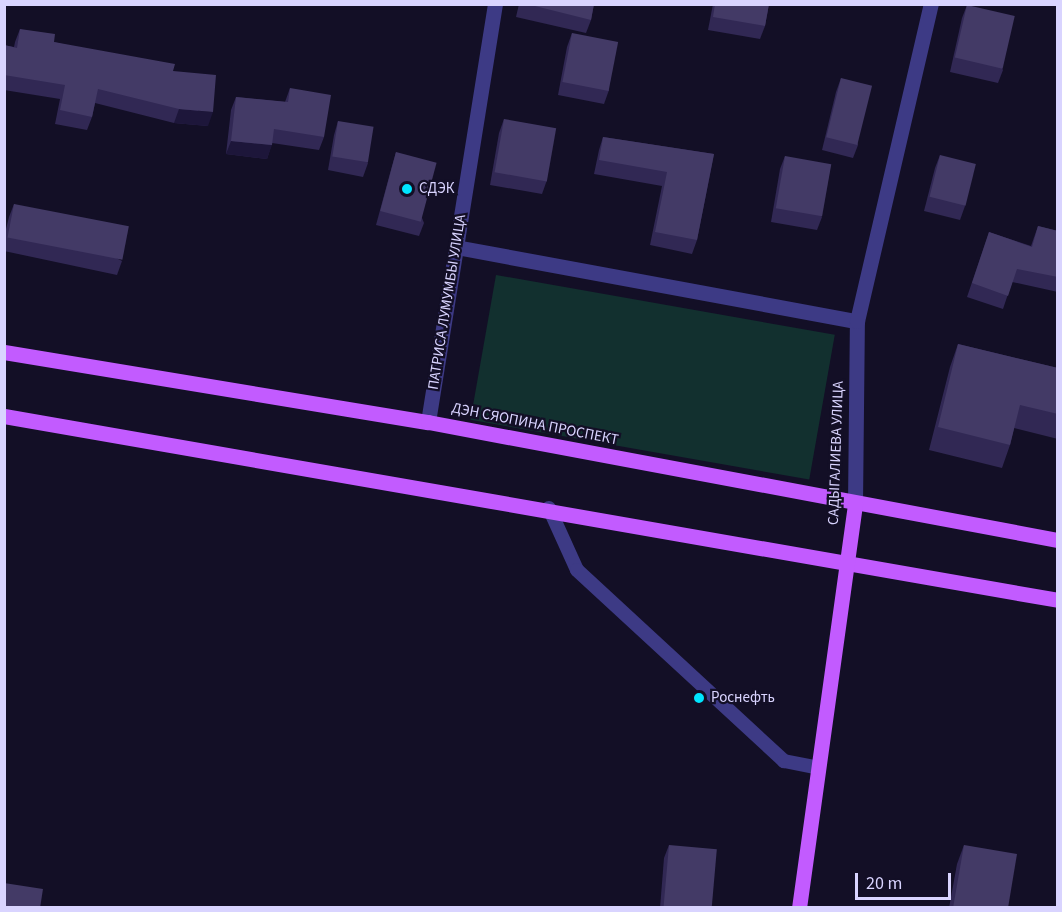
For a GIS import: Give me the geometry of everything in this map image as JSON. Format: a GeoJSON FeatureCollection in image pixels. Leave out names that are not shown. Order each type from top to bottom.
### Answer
{"type":"FeatureCollection","features":[{"type":"Feature","properties":{"kind":"main road","name":"ДЭН СЯОПИНА ПРОСПЕКТ"},"geometry":{"type":"LineString","coordinates":[[4,352],[428,422],[855,504],[1058,540]]}},
{"type":"Feature","properties":{"kind":"main road"},"geometry":{"type":"LineString","coordinates":[[4,416],[549,508],[1058,600]]}},
{"type":"Feature","properties":{"kind":"main road","name":"САДЫГАЛИЕВА УЛИЦА"},"geometry":{"type":"LineString","coordinates":[[799,908],[816,767],[855,504]]}},
{"type":"Feature","properties":{"kind":"street","name":"ПАТРИСА ЛУМУМБЫ УЛИЦА"},"geometry":{"type":"LineString","coordinates":[[428,422],[495,4]]}},
{"type":"Feature","properties":{"kind":"street","name":"САДЫГАЛИЕВА УЛИЦА"},"geometry":{"type":"LineString","coordinates":[[855,504],[857,321],[931,4]]}},
{"type":"Feature","properties":{"kind":"street"},"geometry":{"type":"LineString","coordinates":[[456,247],[857,321]]}},
{"type":"Feature","properties":{"kind":"lane"},"geometry":{"type":"LineString","coordinates":[[549,508],[577,570],[784,761],[816,767]]}},
{"type":"Feature","properties":{"kind":"green space"},"geometry":{"type":"Polygon","coordinates":[[[496,275],[835,335],[809,480],[470,420],[496,275]]]}},
{"type":"Feature","properties":{"kind":"building"},"geometry":{"type":"Polygon","coordinates":[[[527,4],[594,4],[591,20],[527,4]]]}},
{"type":"Feature","properties":{"kind":"building"},"geometry":{"type":"Polygon","coordinates":[[[715,4],[769,4],[765,26],[713,17],[715,4]]]}},
{"type":"Feature","properties":{"kind":"building"},"geometry":{"type":"Polygon","coordinates":[[[967,5],[1015,16],[1003,69],[955,58],[967,5]]]}},
{"type":"Feature","properties":{"kind":"building"},"geometry":{"type":"Polygon","coordinates":[[[20,29],[55,34],[54,42],[175,64],[173,71],[216,75],[213,112],[179,109],[98,89],[92,117],[60,110],[65,85],[4,75],[4,45],[17,48],[20,29]]]}},
{"type":"Feature","properties":{"kind":"building"},"geometry":{"type":"Polygon","coordinates":[[[572,33],[618,42],[609,91],[562,82],[572,33]]]}},
{"type":"Feature","properties":{"kind":"building"},"geometry":{"type":"Polygon","coordinates":[[[841,78],[872,86],[857,145],[826,137],[841,78]]]}},
{"type":"Feature","properties":{"kind":"building"},"geometry":{"type":"Polygon","coordinates":[[[290,88],[331,95],[324,137],[274,129],[272,145],[231,141],[236,97],[288,102],[290,88]]]}},
{"type":"Feature","properties":{"kind":"building"},"geometry":{"type":"Polygon","coordinates":[[[504,119],[556,128],[547,181],[495,172],[504,119]]]}},
{"type":"Feature","properties":{"kind":"building"},"geometry":{"type":"Polygon","coordinates":[[[338,121],[374,127],[368,162],[332,157],[338,121]]]}},
{"type":"Feature","properties":{"kind":"building"},"geometry":{"type":"Polygon","coordinates":[[[603,137],[714,154],[697,240],[655,232],[667,172],[599,160],[603,137]]]}},
{"type":"Feature","properties":{"kind":"building"},"geometry":{"type":"Polygon","coordinates":[[[396,152],[437,163],[421,222],[380,211],[396,152]]]}},
{"type":"Feature","properties":{"kind":"building"},"geometry":{"type":"Polygon","coordinates":[[[940,155],[976,164],[965,206],[930,197],[940,155]]]}},
{"type":"Feature","properties":{"kind":"building"},"geometry":{"type":"Polygon","coordinates":[[[785,156],[831,164],[822,216],[776,208],[785,156]]]}},
{"type":"Feature","properties":{"kind":"building"},"geometry":{"type":"Polygon","coordinates":[[[14,204],[129,226],[122,260],[8,237],[14,204]]]}},
{"type":"Feature","properties":{"kind":"building"},"geometry":{"type":"Polygon","coordinates":[[[1038,226],[1058,231],[1058,277],[1017,269],[1008,296],[972,283],[989,232],[1032,247],[1038,226]]]}},
{"type":"Feature","properties":{"kind":"building"},"geometry":{"type":"Polygon","coordinates":[[[958,344],[1058,368],[1058,414],[1020,405],[1010,445],[938,427],[958,344]]]}},
{"type":"Feature","properties":{"kind":"building"},"geometry":{"type":"Polygon","coordinates":[[[669,845],[717,849],[712,908],[664,908],[669,845]]]}},
{"type":"Feature","properties":{"kind":"building"},"geometry":{"type":"Polygon","coordinates":[[[964,845],[1017,854],[1008,908],[953,908],[964,845]]]}},
{"type":"Feature","properties":{"kind":"building"},"geometry":{"type":"Polygon","coordinates":[[[4,883],[43,889],[40,908],[4,908],[4,883]]]}},
{"type":"Feature","properties":{"kind":"place","name":"СДЭК"},"geometry":{"type":"Point","coordinates":[407,189]}},
{"type":"Feature","properties":{"kind":"place","name":"Роснефть"},"geometry":{"type":"Point","coordinates":[699,698]}}]}
